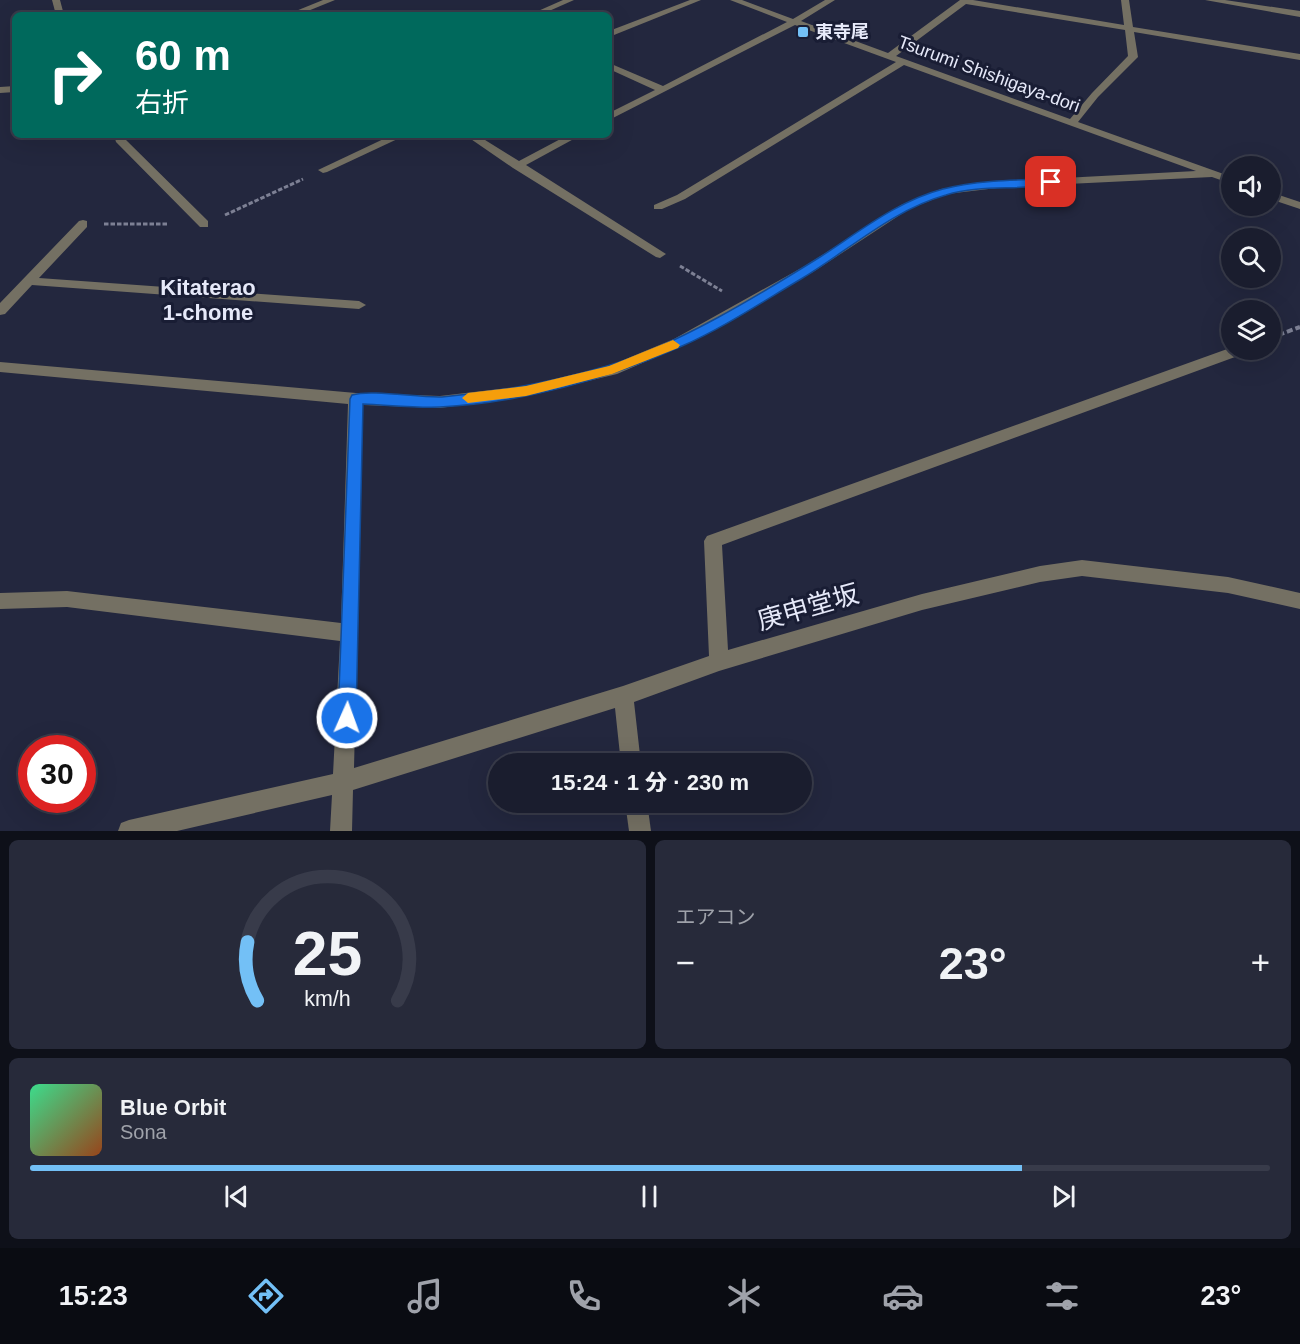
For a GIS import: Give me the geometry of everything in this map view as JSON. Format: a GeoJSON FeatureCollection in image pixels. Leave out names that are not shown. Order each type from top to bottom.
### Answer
{"type":"FeatureCollection","features":[{"type":"Feature","properties":{"kind":"street"},"geometry":{"type":"LineString","coordinates":[[298,12],[332,0]]}},
{"type":"Feature","properties":{"kind":"street"},"geometry":{"type":"LineString","coordinates":[[540,12],[570,0]]}},
{"type":"Feature","properties":{"kind":"street"},"geometry":{"type":"LineString","coordinates":[[612,33],[697,0]]}},
{"type":"Feature","properties":{"kind":"street","name":"Tsurumi Shishigaya-dori"},"geometry":{"type":"LineString","coordinates":[[734,0],[1221,178]]}},
{"type":"Feature","properties":{"kind":"street"},"geometry":{"type":"LineString","coordinates":[[612,115],[794,22],[831,0]]}},
{"type":"Feature","properties":{"kind":"street"},"geometry":{"type":"LineString","coordinates":[[1072,123],[1095,95],[1133,57],[1125,0]]}},
{"type":"Feature","properties":{"kind":"street"},"geometry":{"type":"LineString","coordinates":[[1209,0],[1300,14]]}},
{"type":"Feature","properties":{"kind":"street"},"geometry":{"type":"LineString","coordinates":[[890,57],[964,1],[1300,57]]}},
{"type":"Feature","properties":{"kind":"street"},"geometry":{"type":"LineString","coordinates":[[658,207],[681,197],[903,62]]}},
{"type":"Feature","properties":{"kind":"street"},"geometry":{"type":"LineString","coordinates":[[612,67],[662,90]]}},
{"type":"Feature","properties":{"kind":"street"},"geometry":{"type":"LineString","coordinates":[[120,138],[204,224]]}},
{"type":"Feature","properties":{"kind":"street"},"geometry":{"type":"LineString","coordinates":[[323,170],[394,138]]}},
{"type":"Feature","properties":{"kind":"street"},"geometry":{"type":"LineString","coordinates":[[475,138],[660,254]]}},
{"type":"Feature","properties":{"kind":"street"},"geometry":{"type":"LineString","coordinates":[[517,166],[570,138]]}},
{"type":"Feature","properties":{"kind":"street"},"geometry":{"type":"LineString","coordinates":[[0,367],[356,399],[440,402],[526,391],[612,370],[679,342],[746,306],[905,207],[945,191],[1005,184],[1212,174]]}},
{"type":"Feature","properties":{"kind":"street"},"geometry":{"type":"LineString","coordinates":[[1281,199],[1300,206]]}},
{"type":"Feature","properties":{"kind":"street"},"geometry":{"type":"LineString","coordinates":[[0,311],[83,224]]}},
{"type":"Feature","properties":{"kind":"street"},"geometry":{"type":"LineString","coordinates":[[29,281],[359,305]]}},
{"type":"Feature","properties":{"kind":"street"},"geometry":{"type":"LineString","coordinates":[[719,662],[712,541],[1221,356]]}},
{"type":"Feature","properties":{"kind":"street"},"geometry":{"type":"LineString","coordinates":[[341,831],[350,633],[356,399]]}},
{"type":"Feature","properties":{"kind":"street","name":"庚申堂坂"},"geometry":{"type":"LineString","coordinates":[[129,831],[344,782],[623,696],[719,662],[922,602],[1040,574],[1082,568],[1228,585],[1300,601]]}},
{"type":"Feature","properties":{"kind":"street"},"geometry":{"type":"LineString","coordinates":[[0,601],[67,599],[350,633]]}},
{"type":"Feature","properties":{"kind":"street"},"geometry":{"type":"LineString","coordinates":[[623,696],[630,753]]}},
{"type":"Feature","properties":{"kind":"street"},"geometry":{"type":"LineString","coordinates":[[638,813],[640,831]]}},
{"type":"Feature","properties":{"kind":"path"},"geometry":{"type":"LineString","coordinates":[[660,254],[746,306]]}},
{"type":"Feature","properties":{"kind":"path"},"geometry":{"type":"LineString","coordinates":[[1281,334],[1300,327]]}},
{"type":"Feature","properties":{"kind":"slow traffic"},"geometry":{"type":"LineString","coordinates":[[468,398],[526,391],[612,370],[673,345]]}},
{"type":"Feature","properties":{"kind":"place","name":"東寺尾"},"geometry":{"type":"Point","coordinates":[803,32]}},
{"type":"Feature","properties":{"kind":"district","name":"Kitaterao 1-chome"},"geometry":{"type":"Point","coordinates":[208,300]}},
{"type":"Feature","properties":{"kind":"route"},"geometry":{"type":"LineString","coordinates":[[347,718],[356,399],[440,402],[526,391],[612,370],[679,342],[746,306],[905,207],[945,191],[1005,184],[1051,182]]}}]}
